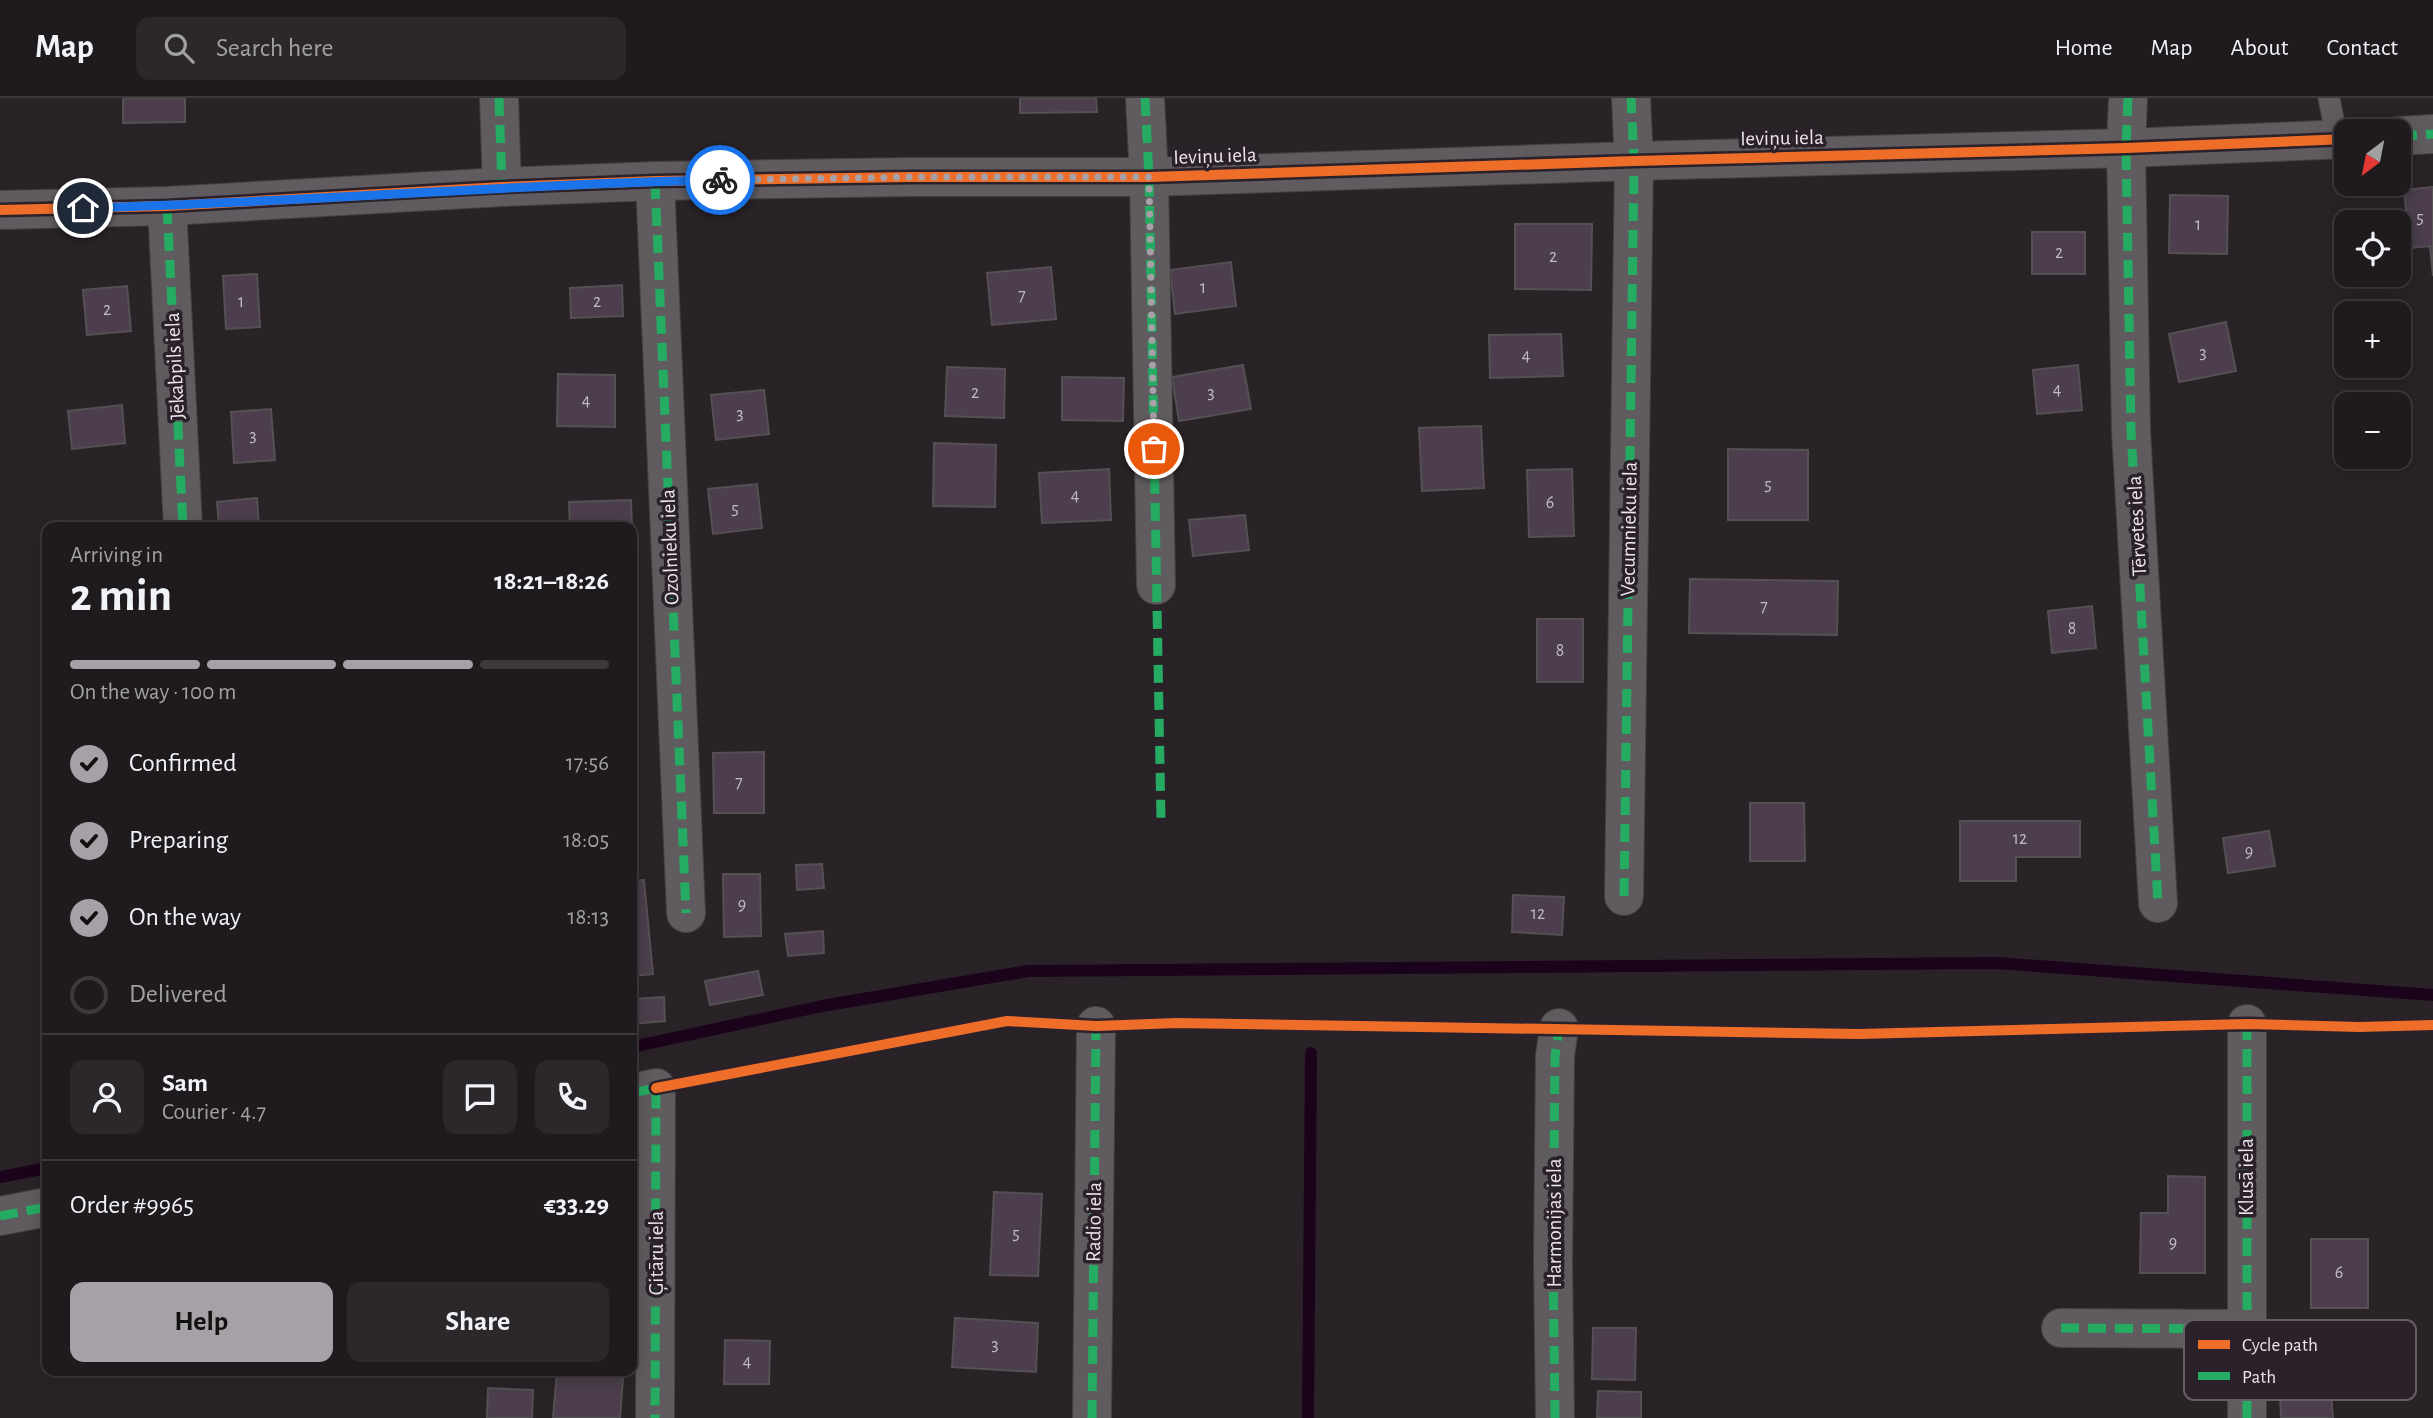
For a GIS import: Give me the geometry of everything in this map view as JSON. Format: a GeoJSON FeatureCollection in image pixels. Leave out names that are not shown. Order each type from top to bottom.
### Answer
{"type":"FeatureCollection","features":[{"type":"Feature","properties":{"kind":"street"},"geometry":{"type":"LineString","coordinates":[[499,98],[502,187]]}},
{"type":"Feature","properties":{"kind":"street"},"geometry":{"type":"LineString","coordinates":[[1145,98],[1149,177],[1156,585]]}},
{"type":"Feature","properties":{"kind":"street","name":"Vecumnieku iela"},"geometry":{"type":"LineString","coordinates":[[1624,896],[1634,161],[1631,98]]}},
{"type":"Feature","properties":{"kind":"street","name":"Tērvetes iela"},"geometry":{"type":"LineString","coordinates":[[2128,98],[2126,148],[2131,431],[2158,903]]}},
{"type":"Feature","properties":{"kind":"street"},"geometry":{"type":"LineString","coordinates":[[2412,135],[2433,134]]}},
{"type":"Feature","properties":{"kind":"street","name":"Ieviņu iela"},"geometry":{"type":"LineString","coordinates":[[0,210],[167,206],[655,181],[1149,177],[2334,139]]}},
{"type":"Feature","properties":{"kind":"street","name":"Ozolnieku iela"},"geometry":{"type":"LineString","coordinates":[[655,181],[686,914]]}},
{"type":"Feature","properties":{"kind":"street","name":"Jēkabpils iela"},"geometry":{"type":"LineString","coordinates":[[167,206],[183,522]]}},
{"type":"Feature","properties":{"kind":"street","name":"Klusā iela"},"geometry":{"type":"LineString","coordinates":[[2245,1320],[2247,1024]]}},
{"type":"Feature","properties":{"kind":"street","name":"Radio iela"},"geometry":{"type":"LineString","coordinates":[[1092,1418],[1096,1026]]}},
{"type":"Feature","properties":{"kind":"street","name":"Harmonijas iela"},"geometry":{"type":"LineString","coordinates":[[1555,1418],[1555,1055],[1559,1028]]}},
{"type":"Feature","properties":{"kind":"street","name":"Ģitāru iela"},"geometry":{"type":"LineString","coordinates":[[644,1090],[655,1418]]}},
{"type":"Feature","properties":{"kind":"street"},"geometry":{"type":"LineString","coordinates":[[0,1216],[42,1208]]}},
{"type":"Feature","properties":{"kind":"street"},"geometry":{"type":"LineString","coordinates":[[2061,1328],[2184,1329]]}},
{"type":"Feature","properties":{"kind":"street","name":"Klusā iela"},"geometry":{"type":"LineString","coordinates":[[2247,1400],[2247,1418]]}},
{"type":"Feature","properties":{"kind":"lane"},"geometry":{"type":"LineString","coordinates":[[2329,98],[2336,119]]}},
{"type":"Feature","properties":{"kind":"building"},"geometry":{"type":"Polygon","coordinates":[[[123,98],[185,98],[185,122],[123,123],[123,98]]]}},
{"type":"Feature","properties":{"kind":"building"},"geometry":{"type":"Polygon","coordinates":[[[1020,98],[1096,98],[1097,112],[1020,113],[1020,98]]]}},
{"type":"Feature","properties":{"kind":"building"},"geometry":{"type":"Polygon","coordinates":[[[2433,187],[2433,276],[2430,246],[2411,248],[2411,210],[2406,210],[2405,196],[2412,196],[2412,189],[2433,187]]]}},
{"type":"Feature","properties":{"kind":"building"},"geometry":{"type":"Polygon","coordinates":[[[2170,195],[2228,196],[2227,254],[2169,253],[2170,195]]]}},
{"type":"Feature","properties":{"kind":"building"},"geometry":{"type":"Polygon","coordinates":[[[1515,224],[1592,224],[1591,290],[1515,289],[1515,224]]]}},
{"type":"Feature","properties":{"kind":"building"},"geometry":{"type":"Polygon","coordinates":[[[2032,232],[2085,232],[2085,274],[2032,274],[2032,232]]]}},
{"type":"Feature","properties":{"kind":"building"},"geometry":{"type":"Polygon","coordinates":[[[1231,262],[1236,306],[1175,314],[1170,270],[1231,262]]]}},
{"type":"Feature","properties":{"kind":"building"},"geometry":{"type":"Polygon","coordinates":[[[1051,267],[1056,319],[992,325],[987,273],[1051,267]]]}},
{"type":"Feature","properties":{"kind":"building"},"geometry":{"type":"Polygon","coordinates":[[[257,274],[260,327],[226,329],[223,276],[257,274]]]}},
{"type":"Feature","properties":{"kind":"building"},"geometry":{"type":"Polygon","coordinates":[[[622,285],[623,316],[571,318],[570,288],[622,285]]]}},
{"type":"Feature","properties":{"kind":"building"},"geometry":{"type":"Polygon","coordinates":[[[127,286],[131,331],[87,335],[83,290],[127,286]]]}},
{"type":"Feature","properties":{"kind":"building"},"geometry":{"type":"Polygon","coordinates":[[[2226,322],[2236,371],[2179,382],[2169,334],[2226,322]]]}},
{"type":"Feature","properties":{"kind":"building"},"geometry":{"type":"Polygon","coordinates":[[[1561,334],[1563,376],[1490,378],[1489,335],[1561,334]]]}},
{"type":"Feature","properties":{"kind":"building"},"geometry":{"type":"Polygon","coordinates":[[[1243,365],[1251,409],[1179,421],[1172,377],[1243,365]]]}},
{"type":"Feature","properties":{"kind":"building"},"geometry":{"type":"Polygon","coordinates":[[[2078,365],[2082,410],[2037,414],[2033,370],[2078,365]]]}},
{"type":"Feature","properties":{"kind":"building"},"geometry":{"type":"Polygon","coordinates":[[[947,367],[1005,369],[1004,418],[945,416],[947,367]]]}},
{"type":"Feature","properties":{"kind":"building"},"geometry":{"type":"Polygon","coordinates":[[[558,374],[615,375],[615,427],[557,426],[558,374]]]}},
{"type":"Feature","properties":{"kind":"building"},"geometry":{"type":"Polygon","coordinates":[[[1062,377],[1124,378],[1123,421],[1062,420],[1062,377]]]}},
{"type":"Feature","properties":{"kind":"building"},"geometry":{"type":"Polygon","coordinates":[[[764,390],[769,434],[716,440],[711,395],[764,390]]]}},
{"type":"Feature","properties":{"kind":"building"},"geometry":{"type":"Polygon","coordinates":[[[122,405],[125,443],[72,449],[68,411],[122,405]]]}},
{"type":"Feature","properties":{"kind":"building"},"geometry":{"type":"Polygon","coordinates":[[[271,409],[275,460],[234,463],[231,412],[271,409]]]}},
{"type":"Feature","properties":{"kind":"building"},"geometry":{"type":"Polygon","coordinates":[[[1481,426],[1484,488],[1422,491],[1419,428],[1481,426]]]}},
{"type":"Feature","properties":{"kind":"building"},"geometry":{"type":"Polygon","coordinates":[[[934,443],[996,445],[995,507],[933,506],[934,443]]]}},
{"type":"Feature","properties":{"kind":"building"},"geometry":{"type":"Polygon","coordinates":[[[1728,449],[1808,450],[1808,520],[1728,520],[1728,449]]]}},
{"type":"Feature","properties":{"kind":"building"},"geometry":{"type":"Polygon","coordinates":[[[1109,469],[1111,520],[1042,523],[1039,473],[1109,469]]]}},
{"type":"Feature","properties":{"kind":"building"},"geometry":{"type":"Polygon","coordinates":[[[1572,469],[1574,536],[1529,537],[1527,470],[1572,469]]]}},
{"type":"Feature","properties":{"kind":"building"},"geometry":{"type":"Polygon","coordinates":[[[757,484],[762,528],[713,534],[708,489],[757,484]]]}},
{"type":"Feature","properties":{"kind":"building"},"geometry":{"type":"Polygon","coordinates":[[[257,498],[259,522],[219,522],[217,502],[257,498]]]}},
{"type":"Feature","properties":{"kind":"building"},"geometry":{"type":"Polygon","coordinates":[[[631,500],[632,522],[570,522],[569,502],[631,500]]]}},
{"type":"Feature","properties":{"kind":"building"},"geometry":{"type":"Polygon","coordinates":[[[1245,515],[1249,550],[1193,556],[1189,520],[1245,515]]]}},
{"type":"Feature","properties":{"kind":"building"},"geometry":{"type":"Polygon","coordinates":[[[1690,579],[1838,581],[1837,635],[1689,633],[1690,579]]]}},
{"type":"Feature","properties":{"kind":"building"},"geometry":{"type":"Polygon","coordinates":[[[2092,606],[2096,648],[2052,653],[2048,611],[2092,606]]]}},
{"type":"Feature","properties":{"kind":"building"},"geometry":{"type":"Polygon","coordinates":[[[1537,619],[1583,619],[1583,682],[1537,682],[1537,619]]]}},
{"type":"Feature","properties":{"kind":"building"},"geometry":{"type":"Polygon","coordinates":[[[764,752],[764,813],[714,813],[713,753],[764,752]]]}},
{"type":"Feature","properties":{"kind":"building"},"geometry":{"type":"Polygon","coordinates":[[[1750,803],[1804,803],[1805,861],[1750,861],[1750,803]]]}},
{"type":"Feature","properties":{"kind":"building"},"geometry":{"type":"Polygon","coordinates":[[[1960,821],[2080,821],[2080,857],[2016,857],[2016,881],[1960,881],[1960,821]]]}},
{"type":"Feature","properties":{"kind":"building"},"geometry":{"type":"Polygon","coordinates":[[[2269,831],[2275,866],[2228,873],[2223,838],[2269,831]]]}},
{"type":"Feature","properties":{"kind":"building"},"geometry":{"type":"Polygon","coordinates":[[[822,864],[824,888],[797,890],[796,865],[822,864]]]}},
{"type":"Feature","properties":{"kind":"building"},"geometry":{"type":"Polygon","coordinates":[[[723,874],[760,874],[761,936],[724,937],[723,874]]]}},
{"type":"Feature","properties":{"kind":"building"},"geometry":{"type":"Polygon","coordinates":[[[644,880],[653,974],[637,976],[637,881],[644,880]]]}},
{"type":"Feature","properties":{"kind":"building"},"geometry":{"type":"Polygon","coordinates":[[[1513,895],[1564,897],[1562,935],[1512,932],[1513,895]]]}},
{"type":"Feature","properties":{"kind":"building"},"geometry":{"type":"Polygon","coordinates":[[[823,931],[824,953],[788,956],[785,934],[823,931]]]}},
{"type":"Feature","properties":{"kind":"building"},"geometry":{"type":"Polygon","coordinates":[[[758,971],[763,995],[710,1005],[705,981],[758,971]]]}},
{"type":"Feature","properties":{"kind":"building"},"geometry":{"type":"Polygon","coordinates":[[[664,997],[665,1021],[637,1024],[637,999],[664,997]]]}},
{"type":"Feature","properties":{"kind":"building"},"geometry":{"type":"Polygon","coordinates":[[[2168,1176],[2205,1177],[2205,1273],[2140,1273],[2141,1213],[2168,1213],[2168,1176]]]}},
{"type":"Feature","properties":{"kind":"building"},"geometry":{"type":"Polygon","coordinates":[[[994,1192],[1042,1194],[1038,1276],[990,1275],[994,1192]]]}},
{"type":"Feature","properties":{"kind":"building"},"geometry":{"type":"Polygon","coordinates":[[[2311,1239],[2368,1239],[2368,1308],[2311,1308],[2311,1239]]]}},
{"type":"Feature","properties":{"kind":"building"},"geometry":{"type":"Polygon","coordinates":[[[955,1318],[1038,1323],[1036,1372],[952,1367],[955,1318]]]}},
{"type":"Feature","properties":{"kind":"building"},"geometry":{"type":"Polygon","coordinates":[[[1593,1328],[1636,1328],[1635,1380],[1592,1379],[1593,1328]]]}},
{"type":"Feature","properties":{"kind":"building"},"geometry":{"type":"Polygon","coordinates":[[[725,1340],[770,1341],[769,1384],[724,1384],[725,1340]]]}},
{"type":"Feature","properties":{"kind":"building"},"geometry":{"type":"Polygon","coordinates":[[[557,1376],[623,1377],[620,1418],[553,1418],[557,1376]]]}},
{"type":"Feature","properties":{"kind":"building"},"geometry":{"type":"Polygon","coordinates":[[[488,1388],[533,1390],[532,1418],[487,1418],[488,1388]]]}},
{"type":"Feature","properties":{"kind":"building"},"geometry":{"type":"Polygon","coordinates":[[[1598,1391],[1641,1392],[1641,1418],[1597,1418],[1598,1391]]]}},
{"type":"Feature","properties":{"kind":"building"},"geometry":{"type":"Polygon","coordinates":[[[2280,1400],[2332,1400],[2333,1418],[2281,1418],[2280,1400]]]}},
{"type":"Feature","properties":{"kind":"waterway"},"geometry":{"type":"LineString","coordinates":[[637,1046],[822,1006],[1028,971],[1996,963],[2433,995]]}},
{"type":"Feature","properties":{"kind":"waterway"},"geometry":{"type":"LineString","coordinates":[[1308,1418],[1311,1053]]}},
{"type":"Feature","properties":{"kind":"waterway"},"geometry":{"type":"LineString","coordinates":[[0,1177],[42,1169]]}},
{"type":"Feature","properties":{"kind":"marked path"},"geometry":{"type":"LineString","coordinates":[[499,98],[502,187]]}},
{"type":"Feature","properties":{"kind":"marked path"},"geometry":{"type":"LineString","coordinates":[[1145,98],[1149,177],[1161,820]]}},
{"type":"Feature","properties":{"kind":"marked path"},"geometry":{"type":"LineString","coordinates":[[1624,896],[1634,161],[1631,98]]}},
{"type":"Feature","properties":{"kind":"marked path"},"geometry":{"type":"LineString","coordinates":[[2128,98],[2126,148],[2131,431],[2158,903]]}},
{"type":"Feature","properties":{"kind":"marked path"},"geometry":{"type":"LineString","coordinates":[[2412,135],[2433,134]]}},
{"type":"Feature","properties":{"kind":"marked path"},"geometry":{"type":"LineString","coordinates":[[655,181],[686,913]]}},
{"type":"Feature","properties":{"kind":"marked path"},"geometry":{"type":"LineString","coordinates":[[167,206],[183,522]]}},
{"type":"Feature","properties":{"kind":"marked path"},"geometry":{"type":"LineString","coordinates":[[2247,1024],[2247,1320]]}},
{"type":"Feature","properties":{"kind":"marked path"},"geometry":{"type":"LineString","coordinates":[[1092,1418],[1096,1026]]}},
{"type":"Feature","properties":{"kind":"marked path"},"geometry":{"type":"LineString","coordinates":[[1555,1418],[1555,1056],[1559,1028]]}},
{"type":"Feature","properties":{"kind":"marked path"},"geometry":{"type":"LineString","coordinates":[[637,1092],[656,1088],[655,1418]]}},
{"type":"Feature","properties":{"kind":"marked path"},"geometry":{"type":"LineString","coordinates":[[0,1216],[42,1208]]}},
{"type":"Feature","properties":{"kind":"marked path"},"geometry":{"type":"LineString","coordinates":[[2061,1328],[2184,1329]]}},
{"type":"Feature","properties":{"kind":"marked path"},"geometry":{"type":"LineString","coordinates":[[2247,1400],[2247,1418]]}},
{"type":"Feature","properties":{"kind":"cycle path"},"geometry":{"type":"LineString","coordinates":[[0,210],[167,206],[655,181],[1149,177],[2334,140]]}},
{"type":"Feature","properties":{"kind":"cycle path"},"geometry":{"type":"LineString","coordinates":[[656,1088],[1007,1021],[1096,1026],[1177,1023],[1859,1034],[2247,1024],[2359,1027],[2433,1025]]}},
{"type":"Feature","properties":{"kind":"way so far"},"geometry":{"type":"LineString","coordinates":[[720,180],[1149,177],[1154,449]]}},
{"type":"Feature","properties":{"kind":"route"},"geometry":{"type":"LineString","coordinates":[[83,208],[167,206],[502,187],[720,180]]}}]}
